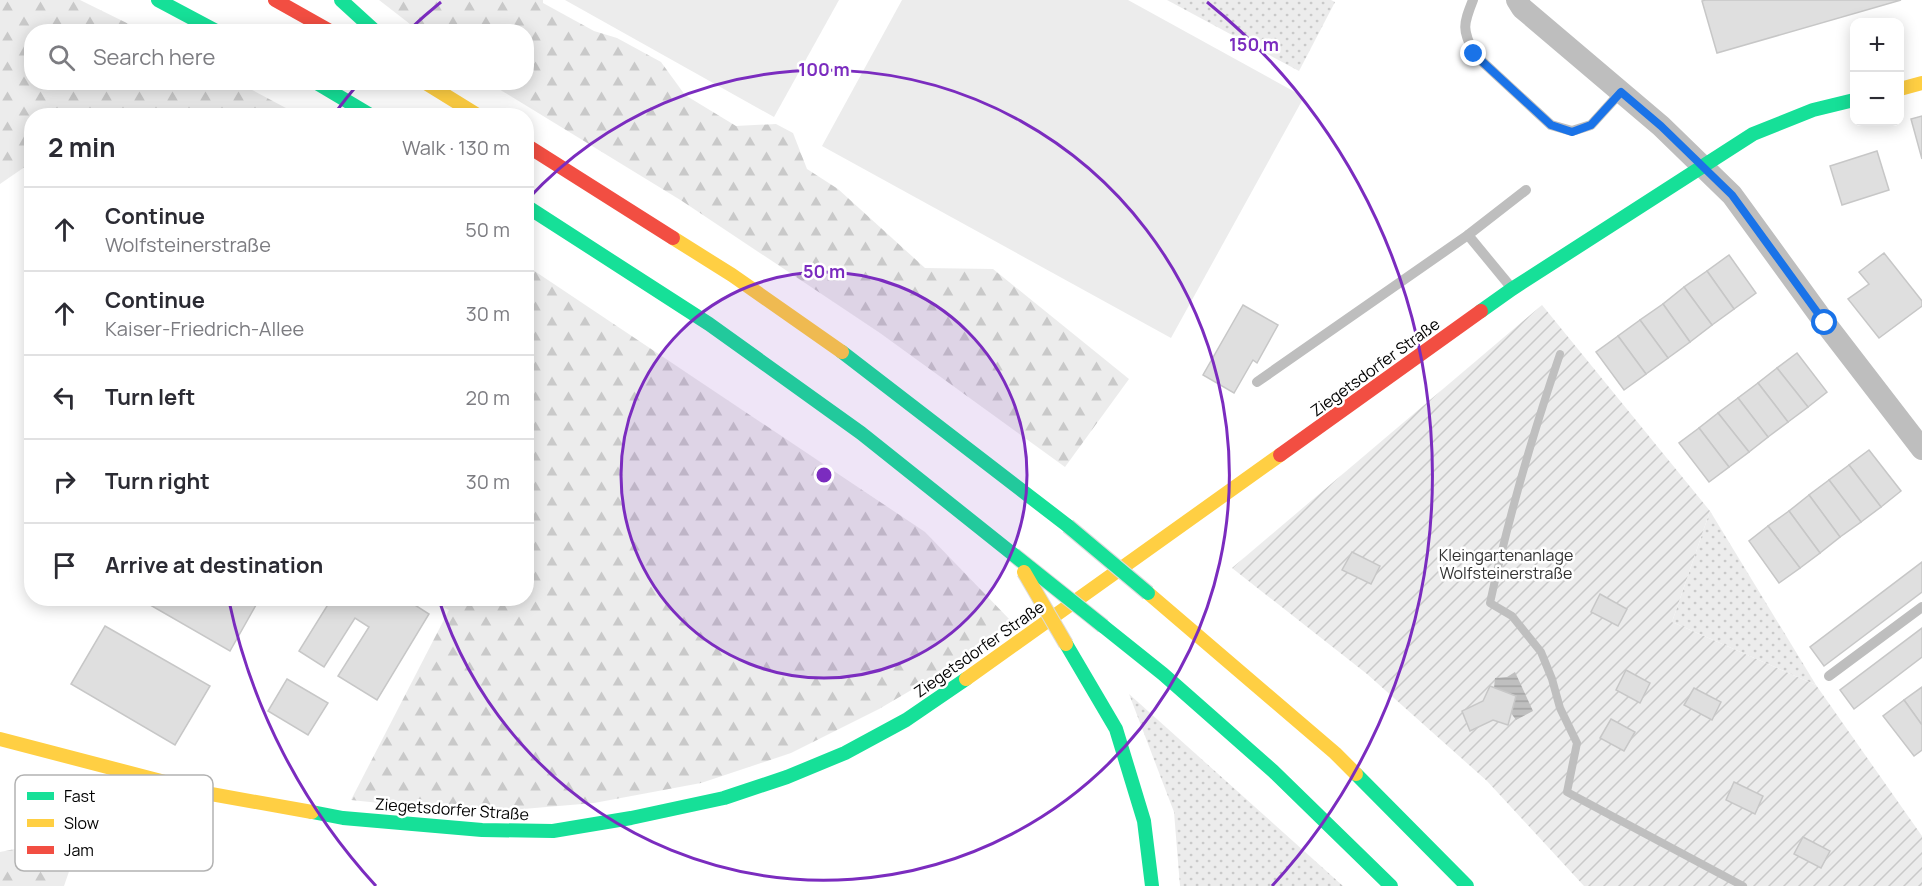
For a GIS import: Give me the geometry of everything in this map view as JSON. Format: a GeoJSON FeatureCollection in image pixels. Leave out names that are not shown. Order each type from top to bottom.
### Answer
{"type":"FeatureCollection","features":[{"type":"Feature","properties":{"kind":"main road"},"geometry":{"type":"LineString","coordinates":[[158,0],[203,24]]}},
{"type":"Feature","properties":{"kind":"main road"},"geometry":{"type":"LineString","coordinates":[[275,0],[318,24]]}},
{"type":"Feature","properties":{"kind":"main road"},"geometry":{"type":"LineString","coordinates":[[341,0],[367,24]]}},
{"type":"Feature","properties":{"kind":"main road"},"geometry":{"type":"LineString","coordinates":[[1904,88],[1922,83]]}},
{"type":"Feature","properties":{"kind":"main road"},"geometry":{"type":"LineString","coordinates":[[328,90],[359,108]]}},
{"type":"Feature","properties":{"kind":"main road"},"geometry":{"type":"LineString","coordinates":[[438,90],[467,108]]}},
{"type":"Feature","properties":{"kind":"main road"},"geometry":{"type":"LineString","coordinates":[[442,90],[447,95]]}},
{"type":"Feature","properties":{"kind":"main road","name":"Ziegetsdorfer Straße"},"geometry":{"type":"LineString","coordinates":[[213,795],[343,818],[482,830],[553,831],[631,818],[724,798],[787,777],[845,753],[915,714],[1021,641],[1512,289],[1753,134],[1813,110],[1850,101]]}},
{"type":"Feature","properties":{"kind":"main road"},"geometry":{"type":"LineString","coordinates":[[534,150],[732,275],[863,367],[1068,526],[1335,753],[1467,886]]}},
{"type":"Feature","properties":{"kind":"main road"},"geometry":{"type":"LineString","coordinates":[[534,211],[718,331],[861,434],[1163,674],[1273,771],[1390,886]]}},
{"type":"Feature","properties":{"kind":"main road"},"geometry":{"type":"LineString","coordinates":[[1014,555],[1116,729],[1144,821],[1152,886]]}},
{"type":"Feature","properties":{"kind":"main road","name":"Ziegetsdorfer Straße"},"geometry":{"type":"LineString","coordinates":[[0,739],[136,775]]}},
{"type":"Feature","properties":{"kind":"street"},"geometry":{"type":"LineString","coordinates":[[1517,0],[1522,8],[1661,126],[1732,195],[1825,323],[1922,449]]}},
{"type":"Feature","properties":{"kind":"lane"},"geometry":{"type":"LineString","coordinates":[[1473,0],[1464,23],[1467,39],[1474,54],[1551,125],[1572,132],[1591,125],[1621,92]]}},
{"type":"Feature","properties":{"kind":"lane"},"geometry":{"type":"LineString","coordinates":[[1257,382],[1468,235],[1526,190]]}},
{"type":"Feature","properties":{"kind":"lane"},"geometry":{"type":"LineString","coordinates":[[1468,235],[1512,289]]}},
{"type":"Feature","properties":{"kind":"lane"},"geometry":{"type":"LineString","coordinates":[[1829,676],[1922,607]]}},
{"type":"Feature","properties":{"kind":"green space"},"geometry":{"type":"Polygon","coordinates":[[[0,0],[80,0],[129,24],[24,24],[24,90],[252,90],[286,108],[24,108],[24,167],[0,184],[0,0]]]}},
{"type":"Feature","properties":{"kind":"green space"},"geometry":{"type":"Polygon","coordinates":[[[379,0],[543,0],[543,3],[594,31],[617,38],[661,62],[685,95],[736,126],[776,124],[793,133],[807,169],[838,189],[925,268],[993,269],[1129,379],[1065,467],[880,333],[682,201],[534,111],[534,108],[530,108],[500,90],[534,90],[534,24],[410,24],[379,0]]]}},
{"type":"Feature","properties":{"kind":"green space"},"geometry":{"type":"Polygon","coordinates":[[[565,0],[839,0],[774,117],[565,0]]]}},
{"type":"Feature","properties":{"kind":"green space"},"geometry":{"type":"Polygon","coordinates":[[[902,0],[1128,0],[1304,97],[1171,338],[822,146],[902,0]]]}},
{"type":"Feature","properties":{"kind":"green space"},"geometry":{"type":"Polygon","coordinates":[[[1167,0],[1331,0],[1335,2],[1299,71],[1167,0]]]}},
{"type":"Feature","properties":{"kind":"green space"},"geometry":{"type":"Polygon","coordinates":[[[534,271],[925,532],[1011,621],[954,665],[879,709],[791,753],[701,783],[594,803],[511,810],[427,808],[351,800],[449,610],[441,606],[534,606],[534,271]]]}},
{"type":"Feature","properties":{"kind":"green space","name":"Kleingartenanlage Wolfsteinerstraße"},"geometry":{"type":"Polygon","coordinates":[[[1542,305],[1710,511],[1672,622],[1816,685],[1922,836],[1922,886],[1584,886],[1487,781],[1367,674],[1232,568],[1542,305]]]}},
{"type":"Feature","properties":{"kind":"green space"},"geometry":{"type":"Polygon","coordinates":[[[1710,511],[1816,685],[1672,622],[1710,511]]]}},
{"type":"Feature","properties":{"kind":"green space"},"geometry":{"type":"Polygon","coordinates":[[[1129,694],[1343,886],[1180,886],[1174,812],[1129,694]]]}},
{"type":"Feature","properties":{"kind":"green space"},"geometry":{"type":"Polygon","coordinates":[[[15,849],[15,871],[69,871],[64,886],[0,886],[0,852],[15,849]]]}},
{"type":"Feature","properties":{"kind":"shaded area"},"geometry":{"type":"Polygon","coordinates":[[[1515,672],[1533,711],[1516,720],[1511,713],[1516,696],[1494,688],[1495,678],[1507,677],[1515,672]]]}},
{"type":"Feature","properties":{"kind":"building"},"geometry":{"type":"Polygon","coordinates":[[[1901,0],[1717,53],[1702,1],[1901,0]]]}},
{"type":"Feature","properties":{"kind":"building"},"geometry":{"type":"Polygon","coordinates":[[[1922,116],[1922,159],[1911,119],[1922,116]]]}},
{"type":"Feature","properties":{"kind":"building"},"geometry":{"type":"Polygon","coordinates":[[[1877,151],[1889,190],[1842,205],[1830,166],[1877,151]]]}},
{"type":"Feature","properties":{"kind":"building"},"geometry":{"type":"Polygon","coordinates":[[[1884,253],[1922,301],[1922,306],[1879,338],[1848,299],[1869,284],[1859,272],[1884,253]]]}},
{"type":"Feature","properties":{"kind":"building"},"geometry":{"type":"Polygon","coordinates":[[[1729,255],[1756,293],[1734,309],[1707,271],[1729,255]]]}},
{"type":"Feature","properties":{"kind":"building"},"geometry":{"type":"Polygon","coordinates":[[[1707,271],[1734,309],[1712,325],[1684,287],[1707,271]]]}},
{"type":"Feature","properties":{"kind":"building"},"geometry":{"type":"Polygon","coordinates":[[[1684,287],[1712,325],[1690,342],[1663,304],[1684,287]]]}},
{"type":"Feature","properties":{"kind":"building"},"geometry":{"type":"Polygon","coordinates":[[[1663,304],[1690,342],[1668,358],[1640,320],[1663,304]]]}},
{"type":"Feature","properties":{"kind":"building"},"geometry":{"type":"Polygon","coordinates":[[[1243,305],[1278,325],[1257,363],[1253,360],[1234,393],[1203,375],[1243,305]]]}},
{"type":"Feature","properties":{"kind":"building"},"geometry":{"type":"Polygon","coordinates":[[[1640,320],[1668,358],[1646,374],[1618,336],[1640,320]]]}},
{"type":"Feature","properties":{"kind":"building"},"geometry":{"type":"Polygon","coordinates":[[[1618,336],[1646,374],[1624,390],[1596,352],[1618,336]]]}},
{"type":"Feature","properties":{"kind":"building"},"geometry":{"type":"Polygon","coordinates":[[[1797,353],[1827,392],[1808,407],[1777,368],[1797,353]]]}},
{"type":"Feature","properties":{"kind":"building"},"geometry":{"type":"Polygon","coordinates":[[[1777,368],[1808,407],[1788,422],[1758,383],[1777,368]]]}},
{"type":"Feature","properties":{"kind":"building"},"geometry":{"type":"Polygon","coordinates":[[[1758,383],[1788,422],[1768,437],[1738,398],[1758,383]]]}},
{"type":"Feature","properties":{"kind":"building"},"geometry":{"type":"Polygon","coordinates":[[[1738,398],[1768,437],[1749,452],[1718,413],[1738,398]]]}},
{"type":"Feature","properties":{"kind":"building"},"geometry":{"type":"Polygon","coordinates":[[[1718,413],[1749,452],[1729,467],[1699,428],[1718,413]]]}},
{"type":"Feature","properties":{"kind":"building"},"geometry":{"type":"Polygon","coordinates":[[[1699,428],[1729,467],[1709,482],[1679,443],[1699,428]]]}},
{"type":"Feature","properties":{"kind":"building"},"geometry":{"type":"Polygon","coordinates":[[[1869,450],[1901,491],[1881,507],[1849,465],[1869,450]]]}},
{"type":"Feature","properties":{"kind":"building"},"geometry":{"type":"Polygon","coordinates":[[[1849,465],[1881,507],[1861,522],[1829,480],[1849,465]]]}},
{"type":"Feature","properties":{"kind":"building"},"geometry":{"type":"Polygon","coordinates":[[[1829,480],[1861,522],[1840,537],[1809,495],[1829,480]]]}},
{"type":"Feature","properties":{"kind":"building"},"geometry":{"type":"Polygon","coordinates":[[[1809,495],[1840,537],[1820,553],[1789,511],[1809,495]]]}},
{"type":"Feature","properties":{"kind":"building"},"geometry":{"type":"Polygon","coordinates":[[[1789,511],[1820,553],[1800,568],[1768,526],[1789,511]]]}},
{"type":"Feature","properties":{"kind":"building"},"geometry":{"type":"Polygon","coordinates":[[[1768,526],[1800,568],[1779,583],[1749,541],[1768,526]]]}},
{"type":"Feature","properties":{"kind":"building"},"geometry":{"type":"Polygon","coordinates":[[[1352,552],[1380,566],[1371,584],[1342,570],[1352,552]]]}},
{"type":"Feature","properties":{"kind":"building"},"geometry":{"type":"Polygon","coordinates":[[[1922,562],[1922,592],[1824,666],[1810,647],[1922,562]]]}},
{"type":"Feature","properties":{"kind":"building"},"geometry":{"type":"Polygon","coordinates":[[[1600,594],[1627,609],[1618,626],[1591,612],[1600,594]]]}},
{"type":"Feature","properties":{"kind":"building"},"geometry":{"type":"Polygon","coordinates":[[[152,606],[255,606],[230,651],[152,606]]]}},
{"type":"Feature","properties":{"kind":"building"},"geometry":{"type":"Polygon","coordinates":[[[327,606],[416,606],[429,614],[377,700],[338,676],[369,627],[355,618],[324,667],[299,651],[327,606]]]}},
{"type":"Feature","properties":{"kind":"building"},"geometry":{"type":"Polygon","coordinates":[[[105,626],[210,686],[175,745],[71,684],[105,626]]]}},
{"type":"Feature","properties":{"kind":"building"},"geometry":{"type":"Polygon","coordinates":[[[1922,628],[1922,657],[1854,709],[1840,690],[1922,628]]]}},
{"type":"Feature","properties":{"kind":"building"},"geometry":{"type":"Polygon","coordinates":[[[1626,670],[1650,683],[1640,703],[1616,690],[1626,670]]]}},
{"type":"Feature","properties":{"kind":"building"},"geometry":{"type":"Polygon","coordinates":[[[287,679],[328,703],[308,735],[268,711],[287,679]]]}},
{"type":"Feature","properties":{"kind":"building"},"geometry":{"type":"Polygon","coordinates":[[[1490,686],[1516,696],[1508,725],[1493,720],[1470,731],[1462,711],[1483,701],[1490,686]]]}},
{"type":"Feature","properties":{"kind":"building"},"geometry":{"type":"Polygon","coordinates":[[[1922,687],[1922,725],[1904,700],[1922,687]]]}},
{"type":"Feature","properties":{"kind":"building"},"geometry":{"type":"Polygon","coordinates":[[[1694,688],[1721,702],[1712,720],[1684,705],[1694,688]]]}},
{"type":"Feature","properties":{"kind":"building"},"geometry":{"type":"Polygon","coordinates":[[[1904,700],[1922,725],[1922,750],[1914,756],[1883,716],[1904,700]]]}},
{"type":"Feature","properties":{"kind":"building"},"geometry":{"type":"Polygon","coordinates":[[[1611,719],[1635,732],[1624,751],[1600,738],[1611,719]]]}},
{"type":"Feature","properties":{"kind":"building"},"geometry":{"type":"Polygon","coordinates":[[[1734,782],[1763,796],[1755,814],[1726,800],[1734,782]]]}},
{"type":"Feature","properties":{"kind":"building"},"geometry":{"type":"Polygon","coordinates":[[[1803,837],[1830,851],[1821,868],[1794,854],[1803,837]]]}},
{"type":"Feature","properties":{"kind":"waterway"},"geometry":{"type":"LineString","coordinates":[[1560,354],[1521,478],[1490,603],[1512,616],[1541,652],[1560,708],[1577,743],[1567,792],[1743,886]]}},
{"type":"Feature","properties":{"kind":"traffic: fast"},"geometry":{"type":"LineString","coordinates":[[158,0],[203,24]]}},
{"type":"Feature","properties":{"kind":"traffic: fast"},"geometry":{"type":"LineString","coordinates":[[341,0],[367,24]]}},
{"type":"Feature","properties":{"kind":"traffic: fast"},"geometry":{"type":"LineString","coordinates":[[328,90],[359,108]]}},
{"type":"Feature","properties":{"kind":"traffic: fast"},"geometry":{"type":"LineString","coordinates":[[1481,311],[1753,134],[1813,110],[1850,101]]}},
{"type":"Feature","properties":{"kind":"traffic: fast"},"geometry":{"type":"LineString","coordinates":[[534,211],[709,324],[861,433],[1014,555]]}},
{"type":"Feature","properties":{"kind":"traffic: fast"},"geometry":{"type":"LineString","coordinates":[[842,352],[1068,526]]}},
{"type":"Feature","properties":{"kind":"traffic: fast"},"geometry":{"type":"LineString","coordinates":[[1068,526],[1148,593]]}},
{"type":"Feature","properties":{"kind":"traffic: fast"},"geometry":{"type":"LineString","coordinates":[[1014,555],[1103,626]]}},
{"type":"Feature","properties":{"kind":"traffic: fast"},"geometry":{"type":"LineString","coordinates":[[1103,626],[1163,674],[1273,771],[1391,886]]}},
{"type":"Feature","properties":{"kind":"traffic: fast"},"geometry":{"type":"LineString","coordinates":[[1066,644],[1116,729],[1144,821],[1152,886]]}},
{"type":"Feature","properties":{"kind":"traffic: fast"},"geometry":{"type":"LineString","coordinates":[[312,812],[343,818],[482,830],[553,831],[631,818],[724,798],[787,777],[845,753],[906,720],[966,679]]}},
{"type":"Feature","properties":{"kind":"traffic: fast"},"geometry":{"type":"LineString","coordinates":[[1356,774],[1467,886]]}},
{"type":"Feature","properties":{"kind":"traffic: slow"},"geometry":{"type":"LineString","coordinates":[[1904,88],[1922,83]]}},
{"type":"Feature","properties":{"kind":"traffic: slow"},"geometry":{"type":"LineString","coordinates":[[437,90],[466,108]]}},
{"type":"Feature","properties":{"kind":"traffic: slow"},"geometry":{"type":"LineString","coordinates":[[673,238],[732,275],[842,352]]}},
{"type":"Feature","properties":{"kind":"traffic: slow"},"geometry":{"type":"LineString","coordinates":[[966,679],[1280,455]]}},
{"type":"Feature","properties":{"kind":"traffic: slow"},"geometry":{"type":"LineString","coordinates":[[1024,572],[1066,644]]}},
{"type":"Feature","properties":{"kind":"traffic: slow"},"geometry":{"type":"LineString","coordinates":[[1148,593],[1335,753],[1356,774]]}},
{"type":"Feature","properties":{"kind":"traffic: slow"},"geometry":{"type":"LineString","coordinates":[[0,739],[138,775]]}},
{"type":"Feature","properties":{"kind":"traffic: slow"},"geometry":{"type":"LineString","coordinates":[[213,794],[312,812]]}},
{"type":"Feature","properties":{"kind":"traffic: jam"},"geometry":{"type":"LineString","coordinates":[[275,0],[318,24]]}},
{"type":"Feature","properties":{"kind":"traffic: jam"},"geometry":{"type":"LineString","coordinates":[[534,150],[673,238]]}},
{"type":"Feature","properties":{"kind":"traffic: jam"},"geometry":{"type":"LineString","coordinates":[[1280,455],[1481,311]]}},
{"type":"Feature","properties":{"kind":"route"},"geometry":{"type":"LineString","coordinates":[[1474,54],[1551,125],[1572,132],[1591,125],[1621,92],[1661,126],[1732,195],[1825,323]]}}]}
